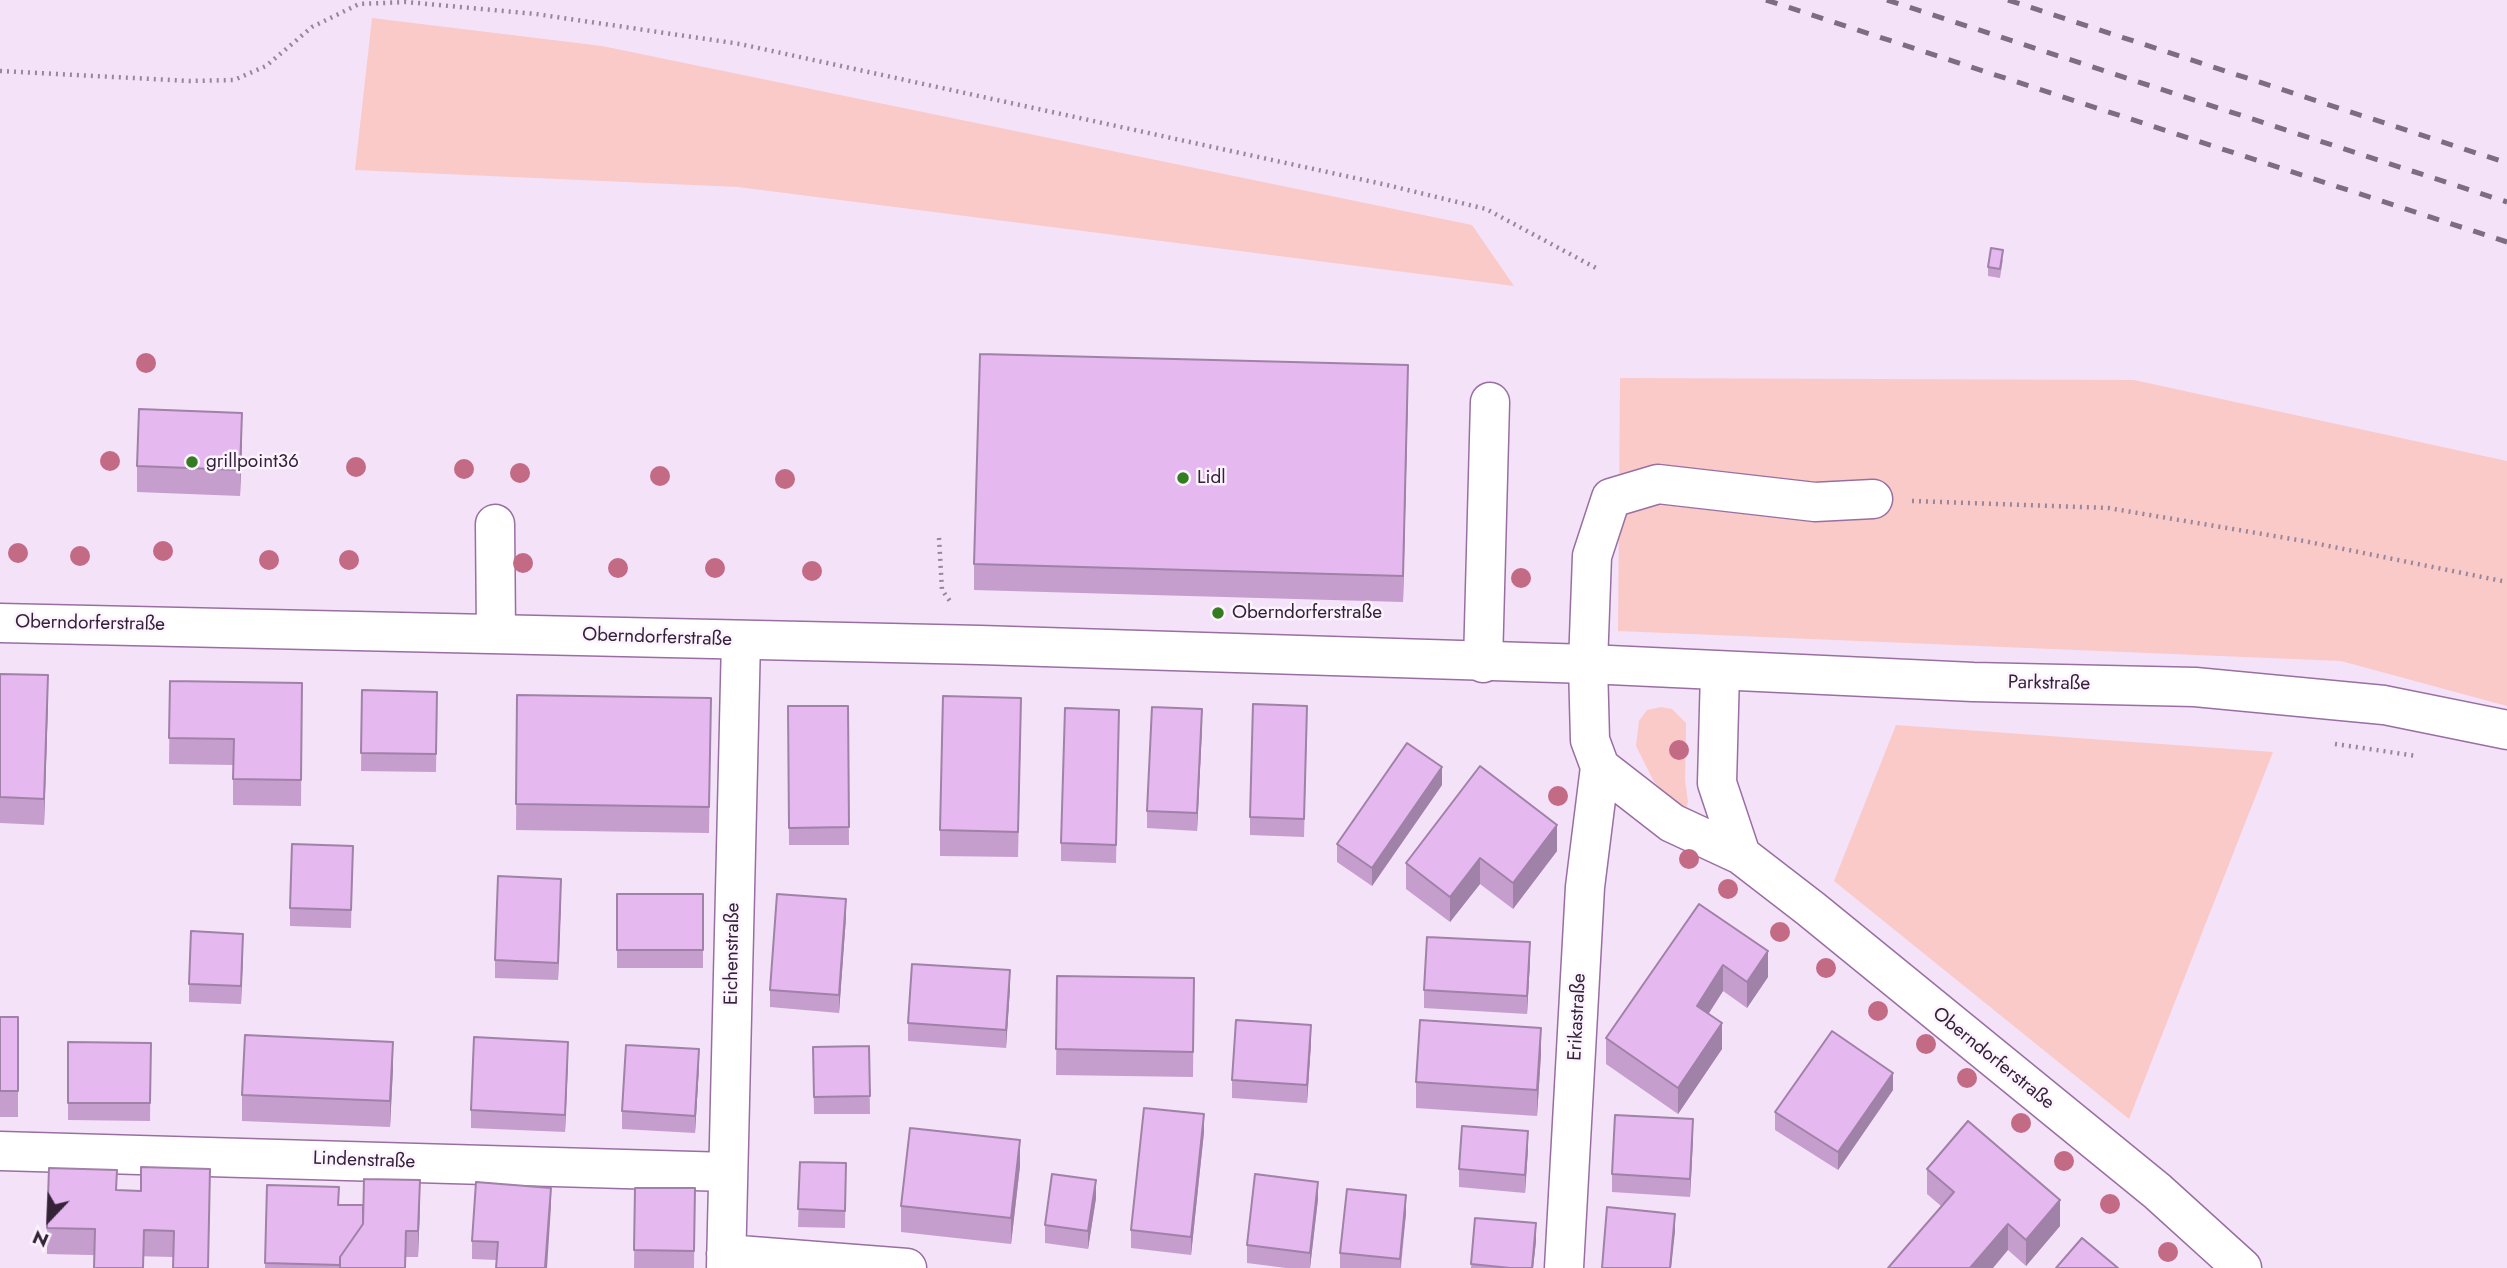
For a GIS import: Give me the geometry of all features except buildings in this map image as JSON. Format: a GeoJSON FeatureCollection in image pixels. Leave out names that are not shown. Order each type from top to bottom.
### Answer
{"type":"FeatureCollection","features":[{"type":"Feature","properties":{"kind":"street"},"geometry":{"type":"LineString","coordinates":[[1483,663],[1490,402]]}},
{"type":"Feature","properties":{"kind":"street"},"geometry":{"type":"LineString","coordinates":[[1600,766],[1590,740],[1588,664],[1592,556],[1611,498],[1658,484],[1815,502],[1872,499]]}},
{"type":"Feature","properties":{"kind":"street"},"geometry":{"type":"LineString","coordinates":[[495,524],[496,632]]}},
{"type":"Feature","properties":{"kind":"street","name":"Oberndorferstraße"},"geometry":{"type":"LineString","coordinates":[[0,622],[496,632],[1588,664]]}},
{"type":"Feature","properties":{"kind":"street","name":"Eichenstraße"},"geometry":{"type":"LineString","coordinates":[[726,1261],[741,640]]}},
{"type":"Feature","properties":{"kind":"street","name":"Parkstraße"},"geometry":{"type":"LineString","coordinates":[[1588,664],[1973,682],[2195,687],[2384,705],[2507,730]]}},
{"type":"Feature","properties":{"kind":"street"},"geometry":{"type":"LineString","coordinates":[[1720,672],[1717,783],[1741,855]]}},
{"type":"Feature","properties":{"kind":"street","name":"Oberndorferstraße"},"geometry":{"type":"LineString","coordinates":[[1600,766],[1672,823],[1741,855],[2157,1191],[2242,1268]]}},
{"type":"Feature","properties":{"kind":"street","name":"Erikastraße"},"geometry":{"type":"LineString","coordinates":[[1564,1268],[1597,888],[1600,766]]}},
{"type":"Feature","properties":{"kind":"street","name":"Lindenstraße"},"geometry":{"type":"LineString","coordinates":[[0,1151],[728,1172]]}},
{"type":"Feature","properties":{"kind":"street"},"geometry":{"type":"LineString","coordinates":[[726,1261],[907,1268]]}},
{"type":"Feature","properties":{"kind":"path"},"geometry":{"type":"LineString","coordinates":[[0,71],[190,81],[234,80],[266,66],[312,27],[359,4],[406,2],[536,14],[740,44],[1387,185],[1486,209],[1596,268]]}},
{"type":"Feature","properties":{"kind":"path"},"geometry":{"type":"LineString","coordinates":[[1872,499],[2108,508],[2304,541],[2507,582]]}},
{"type":"Feature","properties":{"kind":"path"},"geometry":{"type":"LineString","coordinates":[[939,538],[942,590],[980,645]]}},
{"type":"Feature","properties":{"kind":"shaded area"},"geometry":{"type":"Polygon","coordinates":[[[372,18],[602,46],[1472,225],[1514,286],[738,187],[355,170],[372,18]]]}},
{"type":"Feature","properties":{"kind":"shaded area"},"geometry":{"type":"Polygon","coordinates":[[[1620,378],[2134,380],[2507,461],[2507,706],[2341,661],[1618,631],[1620,378]]]}},
{"type":"Feature","properties":{"kind":"shaded area"},"geometry":{"type":"Polygon","coordinates":[[[1661,707],[1672,709],[1686,723],[1686,808],[1680,809],[1670,802],[1653,780],[1636,746],[1639,721],[1647,710],[1661,707]]]}},
{"type":"Feature","properties":{"kind":"shaded area"},"geometry":{"type":"Polygon","coordinates":[[[1896,725],[2273,752],[2129,1119],[1834,881],[1896,725]]]}},
{"type":"Feature","properties":{"kind":"railway"},"geometry":{"type":"LineString","coordinates":[[1766,0],[2507,242]]}},
{"type":"Feature","properties":{"kind":"railway"},"geometry":{"type":"LineString","coordinates":[[1887,0],[2507,202]]}},
{"type":"Feature","properties":{"kind":"railway"},"geometry":{"type":"LineString","coordinates":[[2008,0],[2507,163]]}},
{"type":"Feature","properties":{"kind":"place","name":"grillpoint36"},"geometry":{"type":"Point","coordinates":[192,462]}},
{"type":"Feature","properties":{"kind":"place","name":"Lidl"},"geometry":{"type":"Point","coordinates":[1183,478]}},
{"type":"Feature","properties":{"kind":"place","name":"Oberndorferstraße"},"geometry":{"type":"Point","coordinates":[1218,613]}}]}
